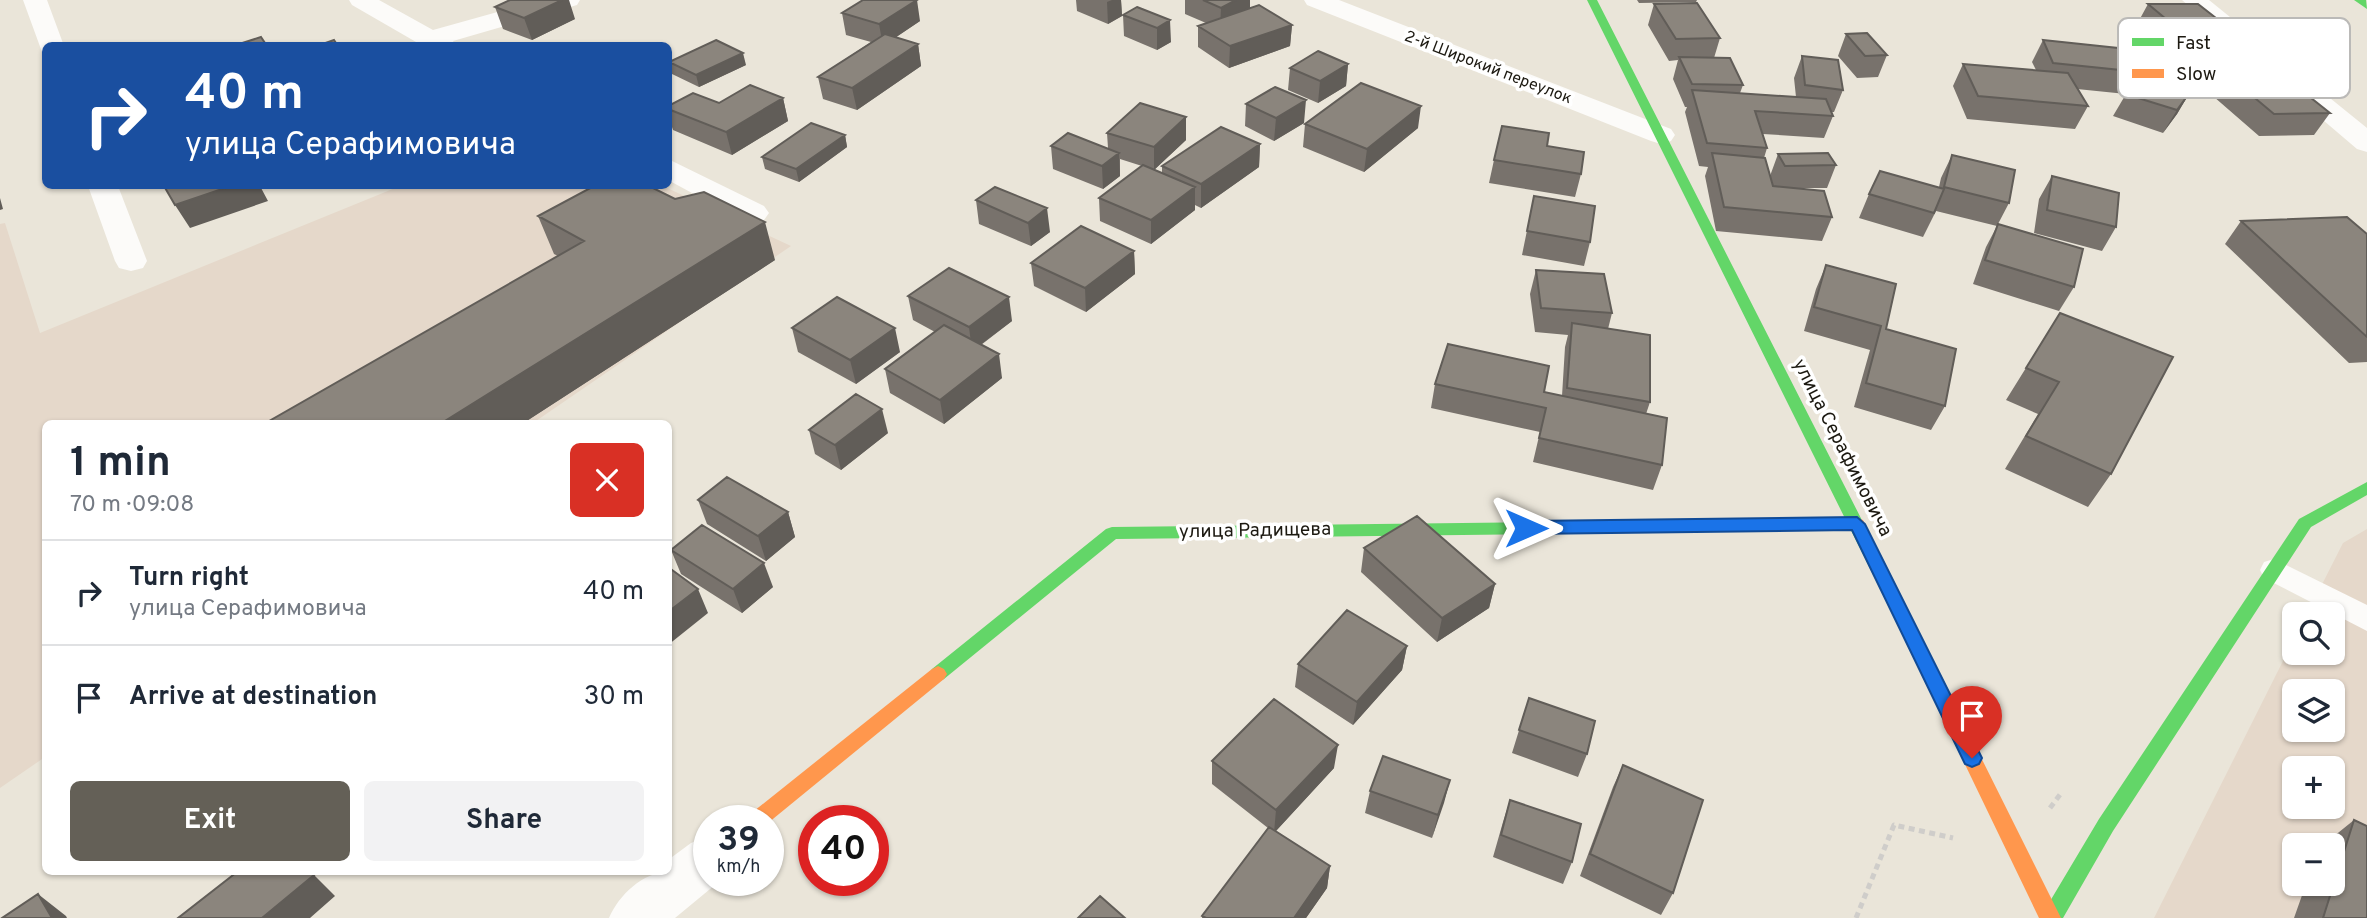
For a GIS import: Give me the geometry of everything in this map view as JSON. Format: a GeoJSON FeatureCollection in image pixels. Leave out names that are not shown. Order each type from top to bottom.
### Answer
{"type":"FeatureCollection","features":[{"type":"Feature","properties":{"kind":"street"},"geometry":{"type":"LineString","coordinates":[[35,0],[50,42]]}},
{"type":"Feature","properties":{"kind":"street"},"geometry":{"type":"LineString","coordinates":[[361,0],[437,42],[568,0]]}},
{"type":"Feature","properties":{"kind":"street","name":"2-й Широкий переулок"},"geometry":{"type":"LineString","coordinates":[[1316,0],[1661,135]]}},
{"type":"Feature","properties":{"kind":"street","name":"улица Серафимовича"},"geometry":{"type":"LineString","coordinates":[[1592,0],[1857,524],[2051,918]]}},
{"type":"Feature","properties":{"kind":"street"},"geometry":{"type":"LineString","coordinates":[[2194,0],[2216,18]]}},
{"type":"Feature","properties":{"kind":"street"},"geometry":{"type":"LineString","coordinates":[[2359,0],[2367,6]]}},
{"type":"Feature","properties":{"kind":"street"},"geometry":{"type":"LineString","coordinates":[[2313,98],[2367,143]]}},
{"type":"Feature","properties":{"kind":"street"},"geometry":{"type":"LineString","coordinates":[[672,169],[753,213]]}},
{"type":"Feature","properties":{"kind":"street"},"geometry":{"type":"LineString","coordinates":[[104,189],[131,261]]}},
{"type":"Feature","properties":{"kind":"street","name":"улица Серафимовича"},"geometry":{"type":"LineString","coordinates":[[2051,918],[2106,825],[2305,523],[2367,488]]}},
{"type":"Feature","properties":{"kind":"street","name":"улица Радищева"},"geometry":{"type":"LineString","coordinates":[[776,805],[1112,533],[1857,524]]}},
{"type":"Feature","properties":{"kind":"street"},"geometry":{"type":"LineString","coordinates":[[635,918],[693,872]]}},
{"type":"Feature","properties":{"kind":"lane"},"geometry":{"type":"LineString","coordinates":[[2274,570],[2367,619]]}},
{"type":"Feature","properties":{"kind":"path"},"geometry":{"type":"LineString","coordinates":[[1856,918],[1894,825],[2018,852],[2067,785]]}},
{"type":"Feature","properties":{"kind":"shaded area"},"geometry":{"type":"Polygon","coordinates":[[[393,189],[669,189],[791,246],[537,420],[42,420],[42,759],[0,788],[0,224],[5,223],[40,333],[393,189]]]}},
{"type":"Feature","properties":{"kind":"shaded area"},"geometry":{"type":"Polygon","coordinates":[[[2367,529],[2367,918],[2154,918],[2282,663],[2345,665],[2345,602],[2313,602],[2343,543],[2367,529]]]}},
{"type":"Feature","properties":{"kind":"building"},"geometry":{"type":"Polygon","coordinates":[[[510,0],[562,0],[524,18],[495,7],[510,0]]]}},
{"type":"Feature","properties":{"kind":"building"},"geometry":{"type":"Polygon","coordinates":[[[863,0],[917,0],[879,24],[842,13],[863,0]]]}},
{"type":"Feature","properties":{"kind":"building"},"geometry":{"type":"Polygon","coordinates":[[[1203,0],[1236,0],[1221,8],[1203,0]]]}},
{"type":"Feature","properties":{"kind":"building"},"geometry":{"type":"Polygon","coordinates":[[[1697,3],[1720,38],[1676,39],[1654,4],[1697,3]]]}},
{"type":"Feature","properties":{"kind":"building"},"geometry":{"type":"Polygon","coordinates":[[[2148,4],[2198,4],[2216,18],[2165,18],[2148,4]]]}},
{"type":"Feature","properties":{"kind":"building"},"geometry":{"type":"Polygon","coordinates":[[[1259,5],[1292,25],[1230,46],[1198,26],[1259,5]]]}},
{"type":"Feature","properties":{"kind":"building"},"geometry":{"type":"Polygon","coordinates":[[[1137,7],[1170,20],[1157,28],[1123,15],[1137,7]]]}},
{"type":"Feature","properties":{"kind":"building"},"geometry":{"type":"Polygon","coordinates":[[[1867,33],[1887,55],[1865,56],[1846,34],[1867,33]]]}},
{"type":"Feature","properties":{"kind":"building"},"geometry":{"type":"Polygon","coordinates":[[[885,34],[918,44],[852,88],[818,77],[885,34]]]}},
{"type":"Feature","properties":{"kind":"building"},"geometry":{"type":"Polygon","coordinates":[[[261,37],[264,42],[245,42],[261,37]]]}},
{"type":"Feature","properties":{"kind":"building"},"geometry":{"type":"Polygon","coordinates":[[[716,40],[743,53],[696,75],[672,63],[672,61],[716,40]]]}},
{"type":"Feature","properties":{"kind":"building"},"geometry":{"type":"Polygon","coordinates":[[[2043,40],[2118,48],[2118,70],[2053,63],[2043,40]]]}},
{"type":"Feature","properties":{"kind":"building"},"geometry":{"type":"Polygon","coordinates":[[[1318,51],[1348,64],[1320,81],[1290,68],[1318,51]]]}},
{"type":"Feature","properties":{"kind":"building"},"geometry":{"type":"Polygon","coordinates":[[[1802,56],[1838,60],[1843,90],[1805,85],[1802,56]]]}},
{"type":"Feature","properties":{"kind":"building"},"geometry":{"type":"Polygon","coordinates":[[[1679,57],[1730,58],[1743,85],[1692,84],[1679,57]]]}},
{"type":"Feature","properties":{"kind":"building"},"geometry":{"type":"Polygon","coordinates":[[[1963,64],[2068,73],[2088,106],[1978,96],[1963,64]]]}},
{"type":"Feature","properties":{"kind":"building"},"geometry":{"type":"Polygon","coordinates":[[[1361,83],[1421,106],[1367,149],[1305,124],[1361,83]]]}},
{"type":"Feature","properties":{"kind":"building"},"geometry":{"type":"Polygon","coordinates":[[[750,85],[783,98],[726,132],[672,111],[672,104],[693,93],[719,103],[750,85]]]}},
{"type":"Feature","properties":{"kind":"building"},"geometry":{"type":"Polygon","coordinates":[[[1275,87],[1306,100],[1276,118],[1246,104],[1275,87]]]}},
{"type":"Feature","properties":{"kind":"building"},"geometry":{"type":"Polygon","coordinates":[[[1692,90],[1826,99],[1833,116],[1755,111],[1767,148],[1707,143],[1692,90]]]}},
{"type":"Feature","properties":{"kind":"building"},"geometry":{"type":"Polygon","coordinates":[[[2138,98],[2186,98],[2177,110],[2138,98]]]}},
{"type":"Feature","properties":{"kind":"building"},"geometry":{"type":"Polygon","coordinates":[[[2255,98],[2311,98],[2330,113],[2274,114],[2255,98]]]}},
{"type":"Feature","properties":{"kind":"building"},"geometry":{"type":"Polygon","coordinates":[[[1140,103],[1186,117],[1154,147],[1107,133],[1140,103]]]}},
{"type":"Feature","properties":{"kind":"building"},"geometry":{"type":"Polygon","coordinates":[[[811,123],[845,135],[796,169],[762,157],[811,123]]]}},
{"type":"Feature","properties":{"kind":"building"},"geometry":{"type":"Polygon","coordinates":[[[1502,126],[1549,133],[1547,146],[1584,152],[1581,174],[1494,160],[1502,126]]]}},
{"type":"Feature","properties":{"kind":"building"},"geometry":{"type":"Polygon","coordinates":[[[1221,127],[1260,144],[1201,184],[1162,166],[1221,127]]]}},
{"type":"Feature","properties":{"kind":"building"},"geometry":{"type":"Polygon","coordinates":[[[1068,133],[1119,153],[1102,166],[1051,146],[1068,133]]]}},
{"type":"Feature","properties":{"kind":"building"},"geometry":{"type":"Polygon","coordinates":[[[1712,153],[1765,158],[1773,186],[1824,191],[1832,217],[1724,207],[1712,153]]]}},
{"type":"Feature","properties":{"kind":"building"},"geometry":{"type":"Polygon","coordinates":[[[1828,153],[1836,165],[1785,166],[1778,154],[1828,153]]]}},
{"type":"Feature","properties":{"kind":"building"},"geometry":{"type":"Polygon","coordinates":[[[1952,155],[2015,170],[2009,203],[1944,187],[1952,155]]]}},
{"type":"Feature","properties":{"kind":"building"},"geometry":{"type":"Polygon","coordinates":[[[1143,165],[1195,187],[1151,220],[1099,198],[1143,165]]]}},
{"type":"Feature","properties":{"kind":"building"},"geometry":{"type":"Polygon","coordinates":[[[1880,171],[1944,189],[1934,213],[1869,194],[1880,171]]]}},
{"type":"Feature","properties":{"kind":"building"},"geometry":{"type":"Polygon","coordinates":[[[2052,176],[2119,193],[2116,227],[2047,210],[2052,176]]]}},
{"type":"Feature","properties":{"kind":"building"},"geometry":{"type":"Polygon","coordinates":[[[995,187],[1047,208],[1028,223],[976,200],[995,187]]]}},
{"type":"Feature","properties":{"kind":"building"},"geometry":{"type":"Polygon","coordinates":[[[166,189],[222,189],[175,205],[166,189]]]}},
{"type":"Feature","properties":{"kind":"building"},"geometry":{"type":"Polygon","coordinates":[[[588,189],[655,189],[675,199],[704,192],[765,222],[446,420],[271,420],[584,241],[538,216],[588,189]]]}},
{"type":"Feature","properties":{"kind":"building"},"geometry":{"type":"Polygon","coordinates":[[[1534,196],[1595,206],[1590,242],[1527,231],[1534,196]]]}},
{"type":"Feature","properties":{"kind":"building"},"geometry":{"type":"Polygon","coordinates":[[[2347,217],[2367,234],[2367,337],[2241,221],[2347,217]]]}},
{"type":"Feature","properties":{"kind":"building"},"geometry":{"type":"Polygon","coordinates":[[[1998,224],[2083,249],[2074,287],[1985,260],[1998,224]]]}},
{"type":"Feature","properties":{"kind":"building"},"geometry":{"type":"Polygon","coordinates":[[[1081,226],[1134,251],[1085,288],[1031,263],[1081,226]]]}},
{"type":"Feature","properties":{"kind":"building"},"geometry":{"type":"Polygon","coordinates":[[[1826,265],[1896,284],[1886,329],[1956,349],[1945,406],[1866,383],[1881,326],[1814,307],[1826,265]]]}},
{"type":"Feature","properties":{"kind":"building"},"geometry":{"type":"Polygon","coordinates":[[[949,268],[1009,297],[969,327],[908,296],[949,268]]]}},
{"type":"Feature","properties":{"kind":"building"},"geometry":{"type":"Polygon","coordinates":[[[1536,270],[1604,274],[1612,313],[1541,308],[1536,270]]]}},
{"type":"Feature","properties":{"kind":"building"},"geometry":{"type":"Polygon","coordinates":[[[837,297],[895,328],[850,360],[792,328],[837,297]]]}},
{"type":"Feature","properties":{"kind":"building"},"geometry":{"type":"Polygon","coordinates":[[[2060,313],[2173,357],[2111,474],[2026,436],[2059,382],[2026,368],[2060,313]]]}},
{"type":"Feature","properties":{"kind":"building"},"geometry":{"type":"Polygon","coordinates":[[[1572,323],[1650,335],[1650,402],[1567,388],[1572,323]]]}},
{"type":"Feature","properties":{"kind":"building"},"geometry":{"type":"Polygon","coordinates":[[[944,325],[999,354],[940,400],[885,369],[944,325]]]}},
{"type":"Feature","properties":{"kind":"building"},"geometry":{"type":"Polygon","coordinates":[[[1448,344],[1549,366],[1544,392],[1667,418],[1662,465],[1539,438],[1546,408],[1435,384],[1448,344]]]}},
{"type":"Feature","properties":{"kind":"building"},"geometry":{"type":"Polygon","coordinates":[[[856,394],[882,409],[835,445],[809,430],[856,394]]]}},
{"type":"Feature","properties":{"kind":"building"},"geometry":{"type":"Polygon","coordinates":[[[727,477],[788,512],[758,536],[698,500],[727,477]]]}},
{"type":"Feature","properties":{"kind":"building"},"geometry":{"type":"Polygon","coordinates":[[[1417,516],[1495,584],[1442,618],[1364,548],[1417,516]]]}},
{"type":"Feature","properties":{"kind":"building"},"geometry":{"type":"Polygon","coordinates":[[[702,525],[764,563],[733,589],[672,549],[702,525]]]}},
{"type":"Feature","properties":{"kind":"building"},"geometry":{"type":"Polygon","coordinates":[[[672,570],[698,589],[672,609],[672,570]]]}},
{"type":"Feature","properties":{"kind":"building"},"geometry":{"type":"Polygon","coordinates":[[[1347,610],[1407,646],[1357,702],[1298,664],[1347,610]]]}},
{"type":"Feature","properties":{"kind":"building"},"geometry":{"type":"Polygon","coordinates":[[[1529,698],[1595,721],[1587,754],[1519,730],[1529,698]]]}},
{"type":"Feature","properties":{"kind":"building"},"geometry":{"type":"Polygon","coordinates":[[[1274,699],[1338,745],[1276,810],[1212,761],[1274,699]]]}},
{"type":"Feature","properties":{"kind":"building"},"geometry":{"type":"Polygon","coordinates":[[[1383,756],[1450,780],[1438,815],[1370,791],[1383,756]]]}},
{"type":"Feature","properties":{"kind":"building"},"geometry":{"type":"Polygon","coordinates":[[[1623,765],[1703,800],[1673,893],[1590,854],[1623,765]]]}},
{"type":"Feature","properties":{"kind":"building"},"geometry":{"type":"Polygon","coordinates":[[[1510,800],[1581,824],[1572,862],[1501,835],[1510,800]]]}},
{"type":"Feature","properties":{"kind":"building"},"geometry":{"type":"Polygon","coordinates":[[[2354,820],[2367,826],[2367,918],[2323,918],[2330,896],[2345,896],[2345,848],[2354,820]]]}},
{"type":"Feature","properties":{"kind":"building"},"geometry":{"type":"Polygon","coordinates":[[[1269,827],[1330,866],[1294,918],[1202,916],[1269,827]]]}},
{"type":"Feature","properties":{"kind":"building"},"geometry":{"type":"Polygon","coordinates":[[[233,875],[314,875],[262,918],[178,918],[233,875]]]}},
{"type":"Feature","properties":{"kind":"building"},"geometry":{"type":"Polygon","coordinates":[[[38,894],[52,918],[2,918],[38,894]]]}},
{"type":"Feature","properties":{"kind":"building"},"geometry":{"type":"Polygon","coordinates":[[[1100,896],[1125,918],[1078,918],[1100,896]]]}},
{"type":"Feature","properties":{"kind":"traffic: fast"},"geometry":{"type":"LineString","coordinates":[[1592,0],[1915,642]]}},
{"type":"Feature","properties":{"kind":"traffic: fast"},"geometry":{"type":"LineString","coordinates":[[2359,0],[2367,6]]}},
{"type":"Feature","properties":{"kind":"traffic: fast"},"geometry":{"type":"LineString","coordinates":[[2051,918],[2106,825],[2305,523],[2367,488]]}},
{"type":"Feature","properties":{"kind":"traffic: fast"},"geometry":{"type":"LineString","coordinates":[[938,674],[1112,533],[1556,528]]}},
{"type":"Feature","properties":{"kind":"traffic: slow"},"geometry":{"type":"LineString","coordinates":[[1556,528],[1857,524]]}},
{"type":"Feature","properties":{"kind":"traffic: slow"},"geometry":{"type":"LineString","coordinates":[[1915,642],[2050,918]]}},
{"type":"Feature","properties":{"kind":"traffic: slow"},"geometry":{"type":"LineString","coordinates":[[776,805],[938,674]]}},
{"type":"Feature","properties":{"kind":"route"},"geometry":{"type":"LineString","coordinates":[[1526,528],[1857,524],[1972,758]]}}]}
